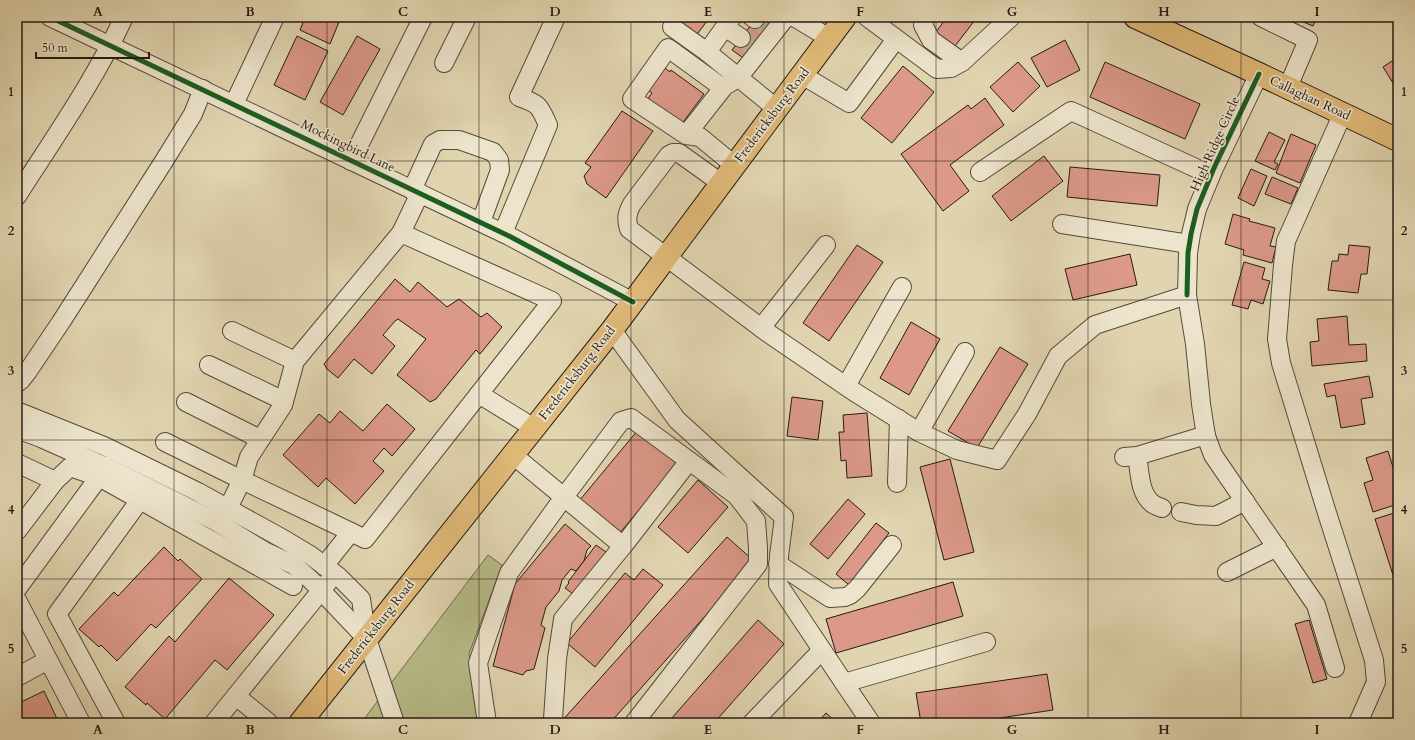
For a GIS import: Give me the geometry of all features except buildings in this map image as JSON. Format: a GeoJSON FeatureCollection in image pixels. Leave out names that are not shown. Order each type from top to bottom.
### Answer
{"type":"FeatureCollection","features":[{"type":"Feature","properties":{"kind":"main road","name":"Callaghan Road"},"geometry":{"type":"LineString","coordinates":[[1135,17],[1288,87],[1398,140]]}},
{"type":"Feature","properties":{"kind":"main road","name":"Fredericksburg Road"},"geometry":{"type":"LineString","coordinates":[[300,723],[612,330],[802,75],[837,24]]}},
{"type":"Feature","properties":{"kind":"street","name":"Mockingbird Lane"},"geometry":{"type":"LineString","coordinates":[[50,17],[481,222],[633,302]]}},
{"type":"Feature","properties":{"kind":"street"},"geometry":{"type":"LineString","coordinates":[[17,196],[91,80],[111,46],[124,17]]}},
{"type":"Feature","properties":{"kind":"street"},"geometry":{"type":"LineString","coordinates":[[234,104],[275,17]]}},
{"type":"Feature","properties":{"kind":"street"},"geometry":{"type":"LineString","coordinates":[[352,160],[423,17]]}},
{"type":"Feature","properties":{"kind":"street"},"geometry":{"type":"LineString","coordinates":[[444,63],[467,17]]}},
{"type":"Feature","properties":{"kind":"street"},"geometry":{"type":"LineString","coordinates":[[503,233],[548,125],[536,103],[519,97],[556,17]]}},
{"type":"Feature","properties":{"kind":"street"},"geometry":{"type":"LineString","coordinates":[[686,135],[723,88],[738,78],[751,46],[762,25],[786,17]]}},
{"type":"Feature","properties":{"kind":"street"},"geometry":{"type":"LineString","coordinates":[[794,17],[837,24]]}},
{"type":"Feature","properties":{"kind":"street"},"geometry":{"type":"LineString","coordinates":[[866,17],[937,69],[951,68],[962,62],[1011,17]]}},
{"type":"Feature","properties":{"kind":"street"},"geometry":{"type":"LineString","coordinates":[[924,17],[923,25],[931,40],[962,62]]}},
{"type":"Feature","properties":{"kind":"street"},"geometry":{"type":"LineString","coordinates":[[1261,17],[1308,40],[1288,87]]}},
{"type":"Feature","properties":{"kind":"street"},"geometry":{"type":"LineString","coordinates":[[707,52],[729,22],[751,46]]}},
{"type":"Feature","properties":{"kind":"street"},"geometry":{"type":"LineString","coordinates":[[672,27],[707,52],[777,109]]}},
{"type":"Feature","properties":{"kind":"street"},"geometry":{"type":"LineString","coordinates":[[802,75],[849,103],[896,39]]}},
{"type":"Feature","properties":{"kind":"street"},"geometry":{"type":"LineString","coordinates":[[723,88],[668,48],[632,99],[686,135],[700,137],[734,165]]}},
{"type":"Feature","properties":{"kind":"street","name":"High Ridge Circle"},"geometry":{"type":"LineString","coordinates":[[1259,74],[1211,174],[1198,210],[1189,244],[1187,295],[1195,344],[1201,404],[1206,435],[1213,455],[1316,605],[1335,668]]}},
{"type":"Feature","properties":{"kind":"street"},"geometry":{"type":"LineString","coordinates":[[17,383],[21,380],[52,336],[164,161],[196,107],[203,90]]}},
{"type":"Feature","properties":{"kind":"street"},"geometry":{"type":"LineString","coordinates":[[980,172],[1071,111],[1211,174]]}},
{"type":"Feature","properties":{"kind":"street"},"geometry":{"type":"LineString","coordinates":[[1343,113],[1286,241],[1277,339],[1281,363],[1374,660],[1376,682],[1358,723]]}},
{"type":"Feature","properties":{"kind":"street"},"geometry":{"type":"LineString","coordinates":[[204,536],[215,521],[228,508],[242,480],[249,457],[283,405],[296,361],[401,233],[433,144],[440,140],[459,140],[493,152],[499,160],[500,170],[481,222]]}},
{"type":"Feature","properties":{"kind":"street"},"geometry":{"type":"LineString","coordinates":[[721,183],[679,153],[672,153],[627,212],[629,228],[761,328],[846,386],[919,432],[957,450],[996,460],[1027,414],[1058,356],[1095,325],[1187,295]]}},
{"type":"Feature","properties":{"kind":"street"},"geometry":{"type":"LineString","coordinates":[[1062,224],[1189,244]]}},
{"type":"Feature","properties":{"kind":"street"},"geometry":{"type":"LineString","coordinates":[[164,442],[365,539],[552,301],[401,233]]}},
{"type":"Feature","properties":{"kind":"street"},"geometry":{"type":"LineString","coordinates":[[761,328],[826,245]]}},
{"type":"Feature","properties":{"kind":"street"},"geometry":{"type":"LineString","coordinates":[[846,386],[902,287]]}},
{"type":"Feature","properties":{"kind":"street"},"geometry":{"type":"LineString","coordinates":[[612,330],[677,420],[784,517],[778,564],[778,584],[870,723]]}},
{"type":"Feature","properties":{"kind":"street"},"geometry":{"type":"LineString","coordinates":[[232,331],[296,361]]}},
{"type":"Feature","properties":{"kind":"street"},"geometry":{"type":"LineString","coordinates":[[919,432],[965,352]]}},
{"type":"Feature","properties":{"kind":"street"},"geometry":{"type":"LineString","coordinates":[[209,365],[284,401]]}},
{"type":"Feature","properties":{"kind":"street"},"geometry":{"type":"LineString","coordinates":[[479,394],[534,428]]}},
{"type":"Feature","properties":{"kind":"street"},"geometry":{"type":"LineString","coordinates":[[186,402],[260,439]]}},
{"type":"Feature","properties":{"kind":"street"},"geometry":{"type":"LineString","coordinates":[[17,411],[105,464],[215,521],[266,552],[294,565],[367,639]]}},
{"type":"Feature","properties":{"kind":"street"},"geometry":{"type":"LineString","coordinates":[[486,723],[478,664],[509,573],[621,421],[631,418],[737,496],[756,521],[758,548],[758,564],[634,723]]}},
{"type":"Feature","properties":{"kind":"street"},"geometry":{"type":"LineString","coordinates":[[897,482],[899,418]]}},
{"type":"Feature","properties":{"kind":"street"},"geometry":{"type":"LineString","coordinates":[[17,429],[105,464],[140,500],[293,586]]}},
{"type":"Feature","properties":{"kind":"street"},"geometry":{"type":"LineString","coordinates":[[1162,508],[1153,504],[1146,496],[1130,456],[1206,435]]}},
{"type":"Feature","properties":{"kind":"street"},"geometry":{"type":"LineString","coordinates":[[513,455],[623,546]]}},
{"type":"Feature","properties":{"kind":"street"},"geometry":{"type":"LineString","coordinates":[[553,720],[557,659],[563,618],[623,546],[689,462]]}},
{"type":"Feature","properties":{"kind":"street"},"geometry":{"type":"LineString","coordinates":[[17,463],[55,481]]}},
{"type":"Feature","properties":{"kind":"street"},"geometry":{"type":"LineString","coordinates":[[17,589],[105,464]]}},
{"type":"Feature","properties":{"kind":"street"},"geometry":{"type":"LineString","coordinates":[[17,531],[55,481],[70,467],[105,464],[150,468],[286,540],[310,555],[361,599],[367,639],[395,723]]}},
{"type":"Feature","properties":{"kind":"street"},"geometry":{"type":"LineString","coordinates":[[36,637],[57,614],[140,500]]}},
{"type":"Feature","properties":{"kind":"street"},"geometry":{"type":"LineString","coordinates":[[1181,512],[1196,515],[1216,516],[1246,501]]}},
{"type":"Feature","properties":{"kind":"street"},"geometry":{"type":"LineString","coordinates":[[214,723],[321,591],[329,570],[350,532]]}},
{"type":"Feature","properties":{"kind":"street"},"geometry":{"type":"LineString","coordinates":[[778,564],[830,598],[845,597],[857,589],[892,545]]}},
{"type":"Feature","properties":{"kind":"street"},"geometry":{"type":"LineString","coordinates":[[1226,572],[1277,547]]}},
{"type":"Feature","properties":{"kind":"street"},"geometry":{"type":"LineString","coordinates":[[17,600],[81,723]]}},
{"type":"Feature","properties":{"kind":"street"},"geometry":{"type":"LineString","coordinates":[[57,614],[116,723]]}},
{"type":"Feature","properties":{"kind":"street"},"geometry":{"type":"LineString","coordinates":[[844,683],[986,642]]}},
{"type":"Feature","properties":{"kind":"street"},"geometry":{"type":"LineString","coordinates":[[752,723],[822,650]]}},
{"type":"Feature","properties":{"kind":"street"},"geometry":{"type":"LineString","coordinates":[[17,677],[48,660]]}},
{"type":"Feature","properties":{"kind":"street"},"geometry":{"type":"LineString","coordinates":[[236,696],[269,723]]}},
{"type":"Feature","properties":{"kind":"green space"},"geometry":{"type":"Polygon","coordinates":[[[488,555],[502,565],[469,654],[479,723],[361,723],[488,555]]]}},
{"type":"Feature","properties":{"kind":"tunnel"},"geometry":{"type":"LineString","coordinates":[[755,19],[769,29]]}},
{"type":"Feature","properties":{"kind":"tunnel"},"geometry":{"type":"LineString","coordinates":[[741,38],[754,49]]}},
{"type":"Feature","properties":{"kind":"cycle path"},"geometry":{"type":"LineString","coordinates":[[50,17],[509,236],[633,302]]}},
{"type":"Feature","properties":{"kind":"cycle path"},"geometry":{"type":"LineString","coordinates":[[1187,295],[1188,253],[1197,209],[1214,168],[1259,74]]}}]}
